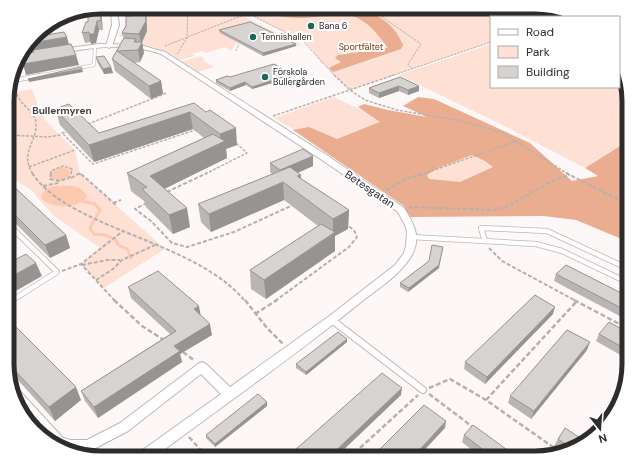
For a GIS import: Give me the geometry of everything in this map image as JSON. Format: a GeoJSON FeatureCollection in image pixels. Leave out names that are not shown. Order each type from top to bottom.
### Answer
{"type":"FeatureCollection","features":[{"type":"Feature","properties":{"kind":"street"},"geometry":{"type":"LineString","coordinates":[[109,46],[116,30],[117,19],[115,14]]}},
{"type":"Feature","properties":{"kind":"street","name":"Betesgatan"},"geometry":{"type":"LineString","coordinates":[[57,52],[109,46],[135,46],[156,50],[260,114],[401,210],[408,220],[412,231],[412,237]]}},
{"type":"Feature","properties":{"kind":"street"},"geometry":{"type":"LineString","coordinates":[[152,451],[230,395],[290,349],[332,320],[398,267],[406,258],[413,244],[412,237]]}},
{"type":"Feature","properties":{"kind":"street"},"geometry":{"type":"LineString","coordinates":[[73,446],[88,446],[124,427],[202,367],[230,395]]}},
{"type":"Feature","properties":{"kind":"street"},"geometry":{"type":"LineString","coordinates":[[24,404],[54,437]]}},
{"type":"Feature","properties":{"kind":"lane"},"geometry":{"type":"LineString","coordinates":[[17,80],[94,65],[95,47]]}},
{"type":"Feature","properties":{"kind":"lane"},"geometry":{"type":"LineString","coordinates":[[484,241],[481,228],[547,231],[622,266]]}},
{"type":"Feature","properties":{"kind":"lane"},"geometry":{"type":"LineString","coordinates":[[14,230],[57,272],[14,299]]}},
{"type":"Feature","properties":{"kind":"lane"},"geometry":{"type":"LineString","coordinates":[[412,237],[536,244],[562,251],[622,280]]}},
{"type":"Feature","properties":{"kind":"lane"},"geometry":{"type":"LineString","coordinates":[[332,320],[424,390]]}},
{"type":"Feature","properties":{"kind":"path"},"geometry":{"type":"LineString","coordinates":[[173,60],[187,38],[188,14]]}},
{"type":"Feature","properties":{"kind":"path"},"geometry":{"type":"LineString","coordinates":[[156,50],[247,14],[302,41],[311,48],[320,61],[350,90],[365,100],[397,110],[462,121],[503,133],[570,175],[622,201]]}},
{"type":"Feature","properties":{"kind":"path"},"geometry":{"type":"LineString","coordinates":[[378,14],[421,44],[408,64],[412,69]]}},
{"type":"Feature","properties":{"kind":"path"},"geometry":{"type":"LineString","coordinates":[[78,18],[88,16]]}},
{"type":"Feature","properties":{"kind":"path"},"geometry":{"type":"LineString","coordinates":[[260,114],[350,90],[490,42]]}},
{"type":"Feature","properties":{"kind":"path"},"geometry":{"type":"LineString","coordinates":[[236,51],[239,44]]}},
{"type":"Feature","properties":{"kind":"path"},"geometry":{"type":"LineString","coordinates":[[88,124],[167,93],[161,89]]}},
{"type":"Feature","properties":{"kind":"path"},"geometry":{"type":"LineString","coordinates":[[16,90],[20,100],[31,110],[35,117],[36,123],[28,157],[29,167],[44,187],[57,198],[72,206],[223,279],[243,297],[274,337],[290,349]]}},
{"type":"Feature","properties":{"kind":"path"},"geometry":{"type":"LineString","coordinates":[[75,129],[62,133],[92,164],[201,128]]}},
{"type":"Feature","properties":{"kind":"path"},"geometry":{"type":"LineString","coordinates":[[14,135],[48,137],[61,135]]}},
{"type":"Feature","properties":{"kind":"path"},"geometry":{"type":"LineString","coordinates":[[163,194],[247,153],[233,141]]}},
{"type":"Feature","properties":{"kind":"path"},"geometry":{"type":"LineString","coordinates":[[378,194],[408,178],[439,169],[517,141]]}},
{"type":"Feature","properties":{"kind":"path"},"geometry":{"type":"LineString","coordinates":[[29,167],[75,150]]}},
{"type":"Feature","properties":{"kind":"path"},"geometry":{"type":"LineString","coordinates":[[62,182],[56,182],[50,179],[51,170],[63,166],[69,167],[72,169],[73,173],[68,179]]}},
{"type":"Feature","properties":{"kind":"path"},"geometry":{"type":"LineString","coordinates":[[44,187],[62,182],[80,173],[116,205]]}},
{"type":"Feature","properties":{"kind":"path"},"geometry":{"type":"LineString","coordinates":[[401,210],[411,207],[494,210],[508,206],[552,181],[570,175]]}},
{"type":"Feature","properties":{"kind":"path"},"geometry":{"type":"LineString","coordinates":[[113,203],[121,200]]}},
{"type":"Feature","properties":{"kind":"path"},"geometry":{"type":"LineString","coordinates":[[149,202],[136,209],[172,243],[187,247],[234,232],[298,203]]}},
{"type":"Feature","properties":{"kind":"path"},"geometry":{"type":"LineString","coordinates":[[255,314],[349,247],[357,237],[354,230],[342,221]]}},
{"type":"Feature","properties":{"kind":"path"},"geometry":{"type":"LineString","coordinates":[[81,264],[123,231]]}},
{"type":"Feature","properties":{"kind":"path"},"geometry":{"type":"LineString","coordinates":[[484,241],[492,252],[502,261],[622,325]]}},
{"type":"Feature","properties":{"kind":"path"},"geometry":{"type":"LineString","coordinates":[[57,272],[81,264],[107,260],[122,260],[155,245]]}},
{"type":"Feature","properties":{"kind":"path"},"geometry":{"type":"LineString","coordinates":[[96,280],[113,269],[122,260]]}},
{"type":"Feature","properties":{"kind":"path"},"geometry":{"type":"LineString","coordinates":[[81,264],[151,334],[168,342]]}},
{"type":"Feature","properties":{"kind":"path"},"geometry":{"type":"LineString","coordinates":[[306,278],[310,281]]}},
{"type":"Feature","properties":{"kind":"path"},"geometry":{"type":"LineString","coordinates":[[486,400],[577,301]]}},
{"type":"Feature","properties":{"kind":"path"},"geometry":{"type":"LineString","coordinates":[[179,349],[202,367]]}},
{"type":"Feature","properties":{"kind":"path"},"geometry":{"type":"LineString","coordinates":[[357,451],[424,390],[450,379],[486,400],[555,448]]}},
{"type":"Feature","properties":{"kind":"path"},"geometry":{"type":"LineString","coordinates":[[424,390],[478,431]]}},
{"type":"Feature","properties":{"kind":"path"},"geometry":{"type":"LineString","coordinates":[[182,430],[202,451]]}},
{"type":"Feature","properties":{"kind":"green space"},"geometry":{"type":"Polygon","coordinates":[[[146,14],[239,14],[302,45],[296,46],[237,42],[231,51],[225,47],[206,53],[203,51],[192,54],[195,56],[179,60],[154,47],[141,45],[144,36],[119,37],[121,33],[146,32],[147,21],[125,23],[125,20],[145,17],[146,14]]]}},
{"type":"Feature","properties":{"kind":"green space","name":"Sportfältet"},"geometry":{"type":"Polygon","coordinates":[[[249,14],[516,14],[509,16],[490,16],[490,42],[350,90],[320,61],[311,48],[303,41],[249,14]]]}},
{"type":"Feature","properties":{"kind":"green space","name":"Sportfältet"},"geometry":{"type":"Polygon","coordinates":[[[490,44],[490,88],[620,88],[620,84],[622,96],[622,144],[585,168],[506,127],[399,75],[490,44]]]}},
{"type":"Feature","properties":{"kind":"green space"},"geometry":{"type":"Polygon","coordinates":[[[200,56],[205,59],[203,60],[214,67],[198,72],[181,62],[200,56]]]}},
{"type":"Feature","properties":{"kind":"green space"},"geometry":{"type":"Polygon","coordinates":[[[32,89],[39,109],[46,121],[75,150],[80,173],[165,249],[104,288],[81,264],[100,248],[53,215],[32,191],[14,179],[15,92],[32,89]]]}},
{"type":"Feature","properties":{"kind":"green space"},"geometry":{"type":"Polygon","coordinates":[[[334,97],[386,122],[324,147],[274,118],[334,97]]]}},
{"type":"Feature","properties":{"kind":"green space"},"geometry":{"type":"Polygon","coordinates":[[[472,141],[511,163],[434,202],[380,185],[472,141]]]}},
{"type":"Feature","properties":{"kind":"shaded area"},"geometry":{"type":"Polygon","coordinates":[[[271,14],[340,14],[311,18],[278,16],[271,14]]]}},
{"type":"Feature","properties":{"kind":"shaded area"},"geometry":{"type":"Polygon","coordinates":[[[340,14],[374,14],[378,16],[388,23],[396,32],[403,45],[401,49],[333,72],[329,68],[341,62],[335,58],[338,55],[388,48],[374,30],[362,20],[340,14]]]}},
{"type":"Feature","properties":{"kind":"shaded area"},"geometry":{"type":"Polygon","coordinates":[[[418,97],[434,99],[530,143],[572,181],[598,176],[585,168],[622,146],[622,239],[576,220],[543,216],[409,217],[404,206],[293,130],[309,127],[337,139],[380,122],[358,107],[364,104],[427,117],[403,106],[418,97]],[[472,155],[438,168],[427,175],[429,179],[460,182],[493,167],[485,161],[472,155]]]}},
{"type":"Feature","properties":{"kind":"shaded area"},"geometry":{"type":"Polygon","coordinates":[[[63,167],[70,170],[69,176],[61,180],[51,178],[53,171],[63,167]]]}},
{"type":"Feature","properties":{"kind":"shaded area"},"geometry":{"type":"Polygon","coordinates":[[[55,186],[78,187],[85,192],[87,196],[83,201],[72,206],[58,206],[46,202],[41,198],[44,191],[55,186]]]}},
{"type":"Feature","properties":{"kind":"building"},"geometry":{"type":"Polygon","coordinates":[[[100,14],[101,20],[97,21],[94,34],[89,34],[89,32],[82,33],[86,22],[88,22],[88,15],[100,14]]]}},
{"type":"Feature","properties":{"kind":"building"},"geometry":{"type":"Polygon","coordinates":[[[131,14],[145,14],[146,21],[139,34],[122,33],[126,26],[126,16],[131,16],[131,14]]]}},
{"type":"Feature","properties":{"kind":"building","name":"Tennishallen"},"geometry":{"type":"Polygon","coordinates":[[[250,22],[296,44],[263,53],[219,30],[250,22]]]}},
{"type":"Feature","properties":{"kind":"building"},"geometry":{"type":"Polygon","coordinates":[[[64,32],[67,37],[38,42],[45,35],[64,32]]]}},
{"type":"Feature","properties":{"kind":"building"},"geometry":{"type":"Polygon","coordinates":[[[124,38],[136,39],[134,42],[142,42],[138,50],[117,51],[161,81],[149,86],[112,59],[124,38]]]}},
{"type":"Feature","properties":{"kind":"building"},"geometry":{"type":"Polygon","coordinates":[[[71,44],[76,55],[23,64],[29,53],[34,52],[33,50],[71,44]]]}},
{"type":"Feature","properties":{"kind":"building"},"geometry":{"type":"Polygon","coordinates":[[[104,56],[111,67],[103,69],[96,57],[104,56]]]}},
{"type":"Feature","properties":{"kind":"building"},"geometry":{"type":"Polygon","coordinates":[[[274,64],[292,74],[252,87],[245,82],[230,88],[216,80],[227,76],[230,77],[274,64]]]}},
{"type":"Feature","properties":{"kind":"building"},"geometry":{"type":"Polygon","coordinates":[[[81,67],[82,69],[28,79],[81,67]]]}},
{"type":"Feature","properties":{"kind":"building"},"geometry":{"type":"Polygon","coordinates":[[[400,77],[419,86],[408,90],[399,86],[379,93],[369,88],[400,77]]]}},
{"type":"Feature","properties":{"kind":"building"},"geometry":{"type":"Polygon","coordinates":[[[194,103],[206,112],[210,110],[236,128],[220,134],[190,112],[89,145],[55,109],[69,104],[99,133],[194,103]]]}},
{"type":"Feature","properties":{"kind":"building"},"geometry":{"type":"Polygon","coordinates":[[[213,134],[225,141],[150,176],[187,208],[169,215],[142,189],[147,187],[127,173],[213,134]]]}},
{"type":"Feature","properties":{"kind":"building"},"geometry":{"type":"Polygon","coordinates":[[[303,149],[313,156],[280,170],[270,163],[303,149]]]}},
{"type":"Feature","properties":{"kind":"building"},"geometry":{"type":"Polygon","coordinates":[[[290,167],[301,175],[297,176],[349,210],[333,219],[283,182],[209,214],[198,204],[290,167]]]}},
{"type":"Feature","properties":{"kind":"building"},"geometry":{"type":"Polygon","coordinates":[[[14,187],[66,235],[45,245],[14,214],[14,187]]]}},
{"type":"Feature","properties":{"kind":"building"},"geometry":{"type":"Polygon","coordinates":[[[321,224],[335,232],[264,280],[250,270],[321,224]]]}},
{"type":"Feature","properties":{"kind":"building"},"geometry":{"type":"Polygon","coordinates":[[[432,245],[443,247],[439,265],[409,288],[400,283],[429,261],[432,245]]]}},
{"type":"Feature","properties":{"kind":"building"},"geometry":{"type":"Polygon","coordinates":[[[26,254],[36,263],[14,275],[14,260],[26,254]]]}},
{"type":"Feature","properties":{"kind":"building"},"geometry":{"type":"Polygon","coordinates":[[[566,265],[622,293],[622,308],[556,274],[566,265]]]}},
{"type":"Feature","properties":{"kind":"building"},"geometry":{"type":"Polygon","coordinates":[[[158,271],[199,306],[194,309],[210,324],[174,346],[180,351],[94,407],[81,391],[176,331],[128,287],[158,271]]]}},
{"type":"Feature","properties":{"kind":"building"},"geometry":{"type":"Polygon","coordinates":[[[535,295],[555,307],[487,377],[465,362],[535,295]]]}},
{"type":"Feature","properties":{"kind":"building"},"geometry":{"type":"Polygon","coordinates":[[[609,322],[622,329],[622,347],[599,334],[609,322]]]}},
{"type":"Feature","properties":{"kind":"building"},"geometry":{"type":"Polygon","coordinates":[[[14,325],[76,387],[49,407],[14,370],[14,325]]]}},
{"type":"Feature","properties":{"kind":"building"},"geometry":{"type":"Polygon","coordinates":[[[567,330],[590,342],[534,411],[510,396],[567,330]]]}},
{"type":"Feature","properties":{"kind":"building"},"geometry":{"type":"Polygon","coordinates":[[[338,332],[347,339],[306,372],[296,364],[338,332]]]}},
{"type":"Feature","properties":{"kind":"building"},"geometry":{"type":"Polygon","coordinates":[[[382,373],[402,388],[335,451],[294,451],[382,373]]]}},
{"type":"Feature","properties":{"kind":"building"},"geometry":{"type":"Polygon","coordinates":[[[258,394],[267,402],[215,444],[206,435],[258,394]]]}},
{"type":"Feature","properties":{"kind":"building"},"geometry":{"type":"Polygon","coordinates":[[[424,405],[446,421],[418,451],[378,451],[424,405]]]}},
{"type":"Feature","properties":{"kind":"building"},"geometry":{"type":"Polygon","coordinates":[[[473,425],[509,451],[485,451],[464,435],[473,425]]]}},
{"type":"Feature","properties":{"kind":"building"},"geometry":{"type":"Polygon","coordinates":[[[565,428],[580,438],[566,445],[558,439],[565,428]]]}},
{"type":"Feature","properties":{"kind":"waterway"},"geometry":{"type":"LineString","coordinates":[[82,201],[95,204],[100,210],[90,228],[94,234],[105,235],[116,240],[118,245],[127,249],[131,258]]}},
{"type":"Feature","properties":{"kind":"place","name":"Bana 6"},"geometry":{"type":"Point","coordinates":[311,26]}},
{"type":"Feature","properties":{"kind":"place","name":"Tennishallen"},"geometry":{"type":"Point","coordinates":[253,37]}},
{"type":"Feature","properties":{"kind":"place","name":"Förskola Bullergården"},"geometry":{"type":"Point","coordinates":[265,77]}},
{"type":"Feature","properties":{"kind":"district","name":"Bullermyren"},"geometry":{"type":"Point","coordinates":[62,110]}}]}
